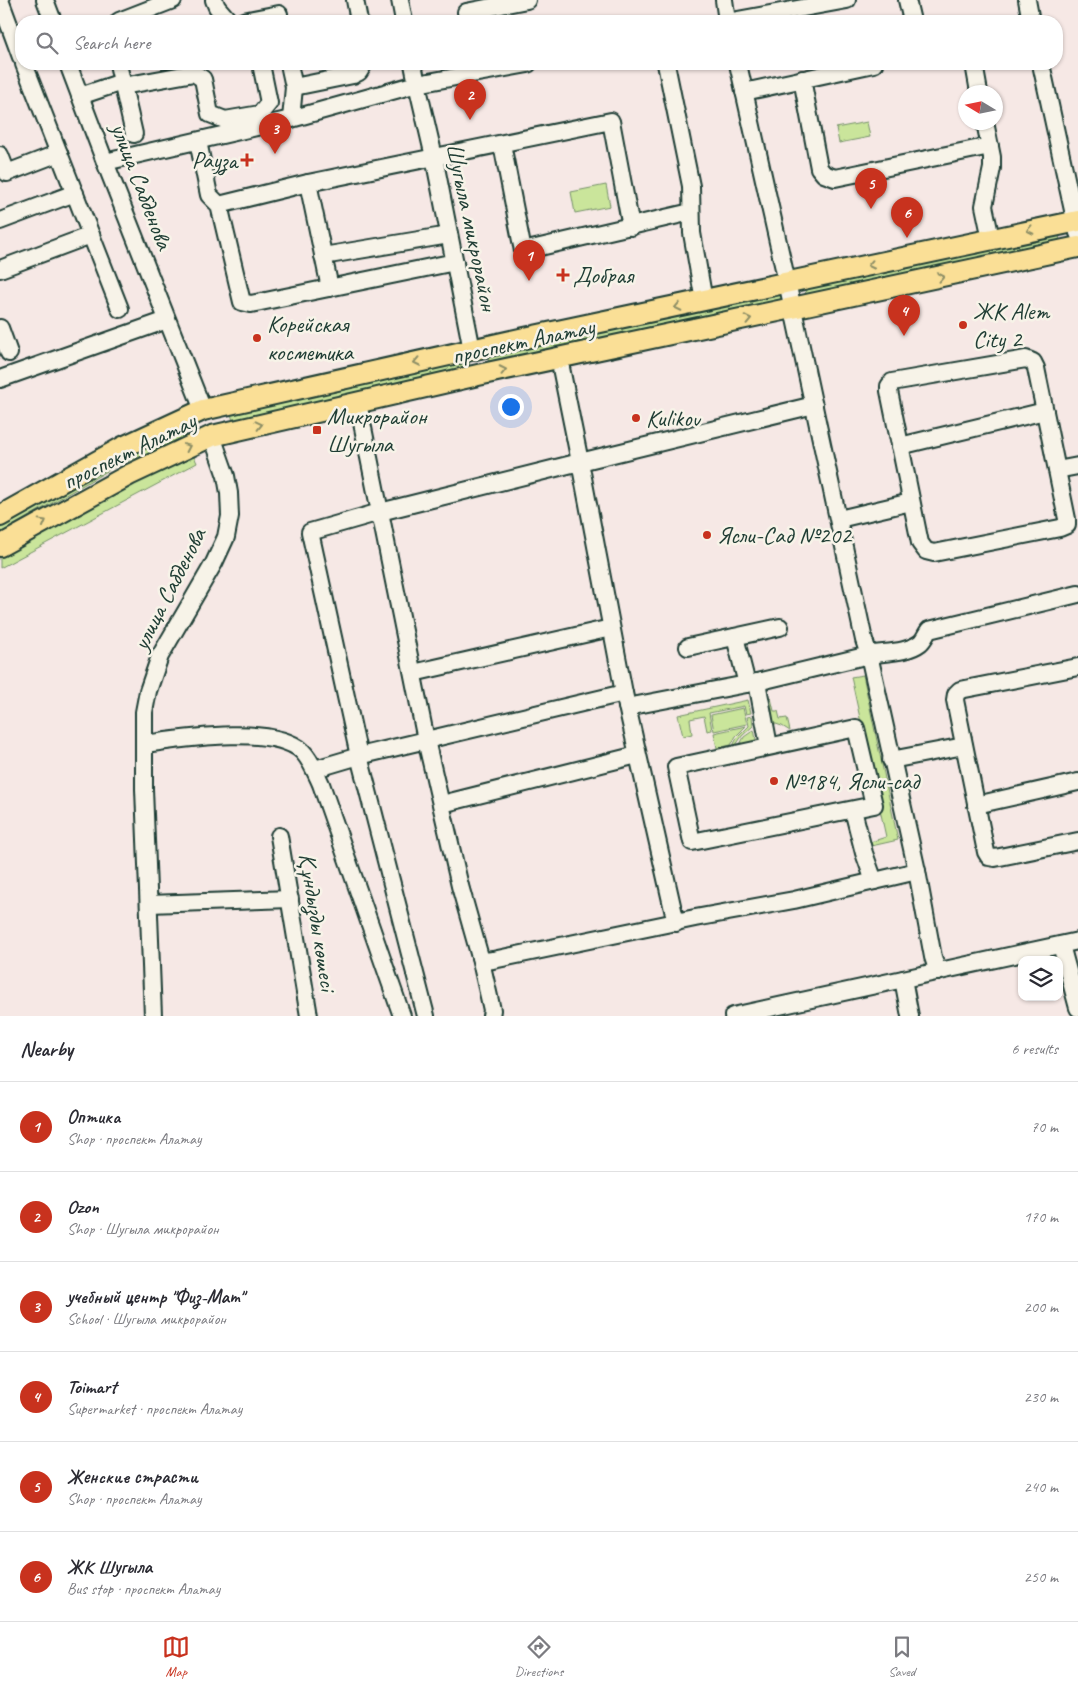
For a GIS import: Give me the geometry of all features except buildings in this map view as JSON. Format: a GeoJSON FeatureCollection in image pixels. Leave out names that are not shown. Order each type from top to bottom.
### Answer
{"type":"FeatureCollection","features":[{"type":"Feature","properties":{"kind":"main road","name":"проспект Алатау"},"geometry":{"type":"LineString","coordinates":[[0,516],[123,447],[203,410],[472,350],[992,239],[1077,225]]}},
{"type":"Feature","properties":{"kind":"main road","name":"проспект Алатау"},"geometry":{"type":"LineString","coordinates":[[0,546],[129,475],[212,436],[478,375],[1078,247]]}},
{"type":"Feature","properties":{"kind":"main road"},"geometry":{"type":"LineString","coordinates":[[472,350],[478,375]]}},
{"type":"Feature","properties":{"kind":"main road","name":"улица Сабденова"},"geometry":{"type":"LineString","coordinates":[[203,410],[212,436]]}},
{"type":"Feature","properties":{"kind":"street"},"geometry":{"type":"LineString","coordinates":[[0,0],[15,41]]}},
{"type":"Feature","properties":{"kind":"street"},"geometry":{"type":"LineString","coordinates":[[45,0],[51,15]]}},
{"type":"Feature","properties":{"kind":"street"},"geometry":{"type":"LineString","coordinates":[[134,15],[173,0]]}},
{"type":"Feature","properties":{"kind":"street"},"geometry":{"type":"LineString","coordinates":[[214,0],[224,15]]}},
{"type":"Feature","properties":{"kind":"street"},"geometry":{"type":"LineString","coordinates":[[355,0],[358,15]]}},
{"type":"Feature","properties":{"kind":"street"},"geometry":{"type":"LineString","coordinates":[[400,0],[403,15]]}},
{"type":"Feature","properties":{"kind":"street"},"geometry":{"type":"LineString","coordinates":[[466,11],[527,0]]}},
{"type":"Feature","properties":{"kind":"street"},"geometry":{"type":"LineString","coordinates":[[724,0],[726,15]]}},
{"type":"Feature","properties":{"kind":"street"},"geometry":{"type":"LineString","coordinates":[[765,15],[847,0]]}},
{"type":"Feature","properties":{"kind":"street"},"geometry":{"type":"LineString","coordinates":[[908,0],[911,15]]}},
{"type":"Feature","properties":{"kind":"street"},"geometry":{"type":"LineString","coordinates":[[1027,0],[1030,15]]}},
{"type":"Feature","properties":{"kind":"street"},"geometry":{"type":"LineString","coordinates":[[26,70],[120,309]]}},
{"type":"Feature","properties":{"kind":"street","name":"улица Сабденова"},"geometry":{"type":"LineString","coordinates":[[70,70],[203,410]]}},
{"type":"Feature","properties":{"kind":"street"},"geometry":{"type":"LineString","coordinates":[[119,70],[134,134]]}},
{"type":"Feature","properties":{"kind":"street"},"geometry":{"type":"LineString","coordinates":[[80,96],[122,84],[194,73],[203,79],[210,114],[225,120],[260,114],[269,103],[262,70]]}},
{"type":"Feature","properties":{"kind":"street"},"geometry":{"type":"LineString","coordinates":[[290,70],[294,87],[291,119]]}},
{"type":"Feature","properties":{"kind":"street"},"geometry":{"type":"LineString","coordinates":[[294,87],[353,75],[360,70]]}},
{"type":"Feature","properties":{"kind":"street","name":"Шугыла микрорайон"},"geometry":{"type":"LineString","coordinates":[[414,70],[434,157],[472,350]]}},
{"type":"Feature","properties":{"kind":"street"},"geometry":{"type":"LineString","coordinates":[[105,162],[291,119],[471,70]]}},
{"type":"Feature","properties":{"kind":"street"},"geometry":{"type":"LineString","coordinates":[[667,70],[690,186],[692,233],[704,301]]}},
{"type":"Feature","properties":{"kind":"street"},"geometry":{"type":"LineString","coordinates":[[739,70],[788,283],[864,640],[869,654],[917,871],[933,957],[938,972]]}},
{"type":"Feature","properties":{"kind":"street"},"geometry":{"type":"LineString","coordinates":[[744,92],[845,70]]}},
{"type":"Feature","properties":{"kind":"street"},"geometry":{"type":"LineString","coordinates":[[975,70],[978,85]]}},
{"type":"Feature","properties":{"kind":"street"},"geometry":{"type":"LineString","coordinates":[[1042,70],[1077,225]]}},
{"type":"Feature","properties":{"kind":"street"},"geometry":{"type":"LineString","coordinates":[[802,79],[819,168],[830,178],[990,146]]}},
{"type":"Feature","properties":{"kind":"street"},"geometry":{"type":"LineString","coordinates":[[219,205],[308,183],[611,121],[631,227]]}},
{"type":"Feature","properties":{"kind":"street"},"geometry":{"type":"LineString","coordinates":[[987,130],[992,168],[984,206],[992,239]]}},
{"type":"Feature","properties":{"kind":"street"},"geometry":{"type":"LineString","coordinates":[[198,141],[209,195],[219,205],[242,302],[251,304],[455,262]]}},
{"type":"Feature","properties":{"kind":"street"},"geometry":{"type":"LineString","coordinates":[[502,144],[523,251],[691,212]]}},
{"type":"Feature","properties":{"kind":"street"},"geometry":{"type":"LineString","coordinates":[[0,155],[7,173],[59,153]]}},
{"type":"Feature","properties":{"kind":"street"},"geometry":{"type":"LineString","coordinates":[[308,183],[330,288]]}},
{"type":"Feature","properties":{"kind":"street"},"geometry":{"type":"LineString","coordinates":[[0,221],[75,193]]}},
{"type":"Feature","properties":{"kind":"street"},"geometry":{"type":"LineString","coordinates":[[0,269],[91,235]]}},
{"type":"Feature","properties":{"kind":"street"},"geometry":{"type":"LineString","coordinates":[[323,256],[449,235]]}},
{"type":"Feature","properties":{"kind":"street"},"geometry":{"type":"LineString","coordinates":[[0,379],[167,320]]}},
{"type":"Feature","properties":{"kind":"street"},"geometry":{"type":"LineString","coordinates":[[0,328],[9,354]]}},
{"type":"Feature","properties":{"kind":"street"},"geometry":{"type":"LineString","coordinates":[[558,358],[580,462],[625,700],[676,923]]}},
{"type":"Feature","properties":{"kind":"street"},"geometry":{"type":"LineString","coordinates":[[1026,359],[1033,362],[1036,368],[1067,518],[1066,526],[934,553],[926,551],[920,543],[900,446],[889,391],[889,386],[892,382],[1026,359]]}},
{"type":"Feature","properties":{"kind":"street"},"geometry":{"type":"LineString","coordinates":[[358,403],[426,740],[460,886],[480,957],[492,1010],[491,1016]]}},
{"type":"Feature","properties":{"kind":"street"},"geometry":{"type":"LineString","coordinates":[[426,1016],[359,756],[310,532],[380,512],[814,405]]}},
{"type":"Feature","properties":{"kind":"street"},"geometry":{"type":"LineString","coordinates":[[900,446],[1045,411]]}},
{"type":"Feature","properties":{"kind":"street","name":"улица Сабденова"},"geometry":{"type":"LineString","coordinates":[[154,1016],[144,789],[144,712],[148,691],[160,656],[214,563],[226,537],[230,516],[229,493],[226,476],[212,436]]}},
{"type":"Feature","properties":{"kind":"street"},"geometry":{"type":"LineString","coordinates":[[1057,470],[1078,466]]}},
{"type":"Feature","properties":{"kind":"street"},"geometry":{"type":"LineString","coordinates":[[839,518],[911,502]]}},
{"type":"Feature","properties":{"kind":"street"},"geometry":{"type":"LineString","coordinates":[[315,769],[426,740],[625,700],[752,683],[869,654],[904,650],[921,642],[929,630],[1078,594]]}},
{"type":"Feature","properties":{"kind":"street"},"geometry":{"type":"LineString","coordinates":[[688,647],[780,627]]}},
{"type":"Feature","properties":{"kind":"street"},"geometry":{"type":"LineString","coordinates":[[413,673],[611,628]]}},
{"type":"Feature","properties":{"kind":"street"},"geometry":{"type":"LineString","coordinates":[[735,637],[752,683],[769,746]]}},
{"type":"Feature","properties":{"kind":"street"},"geometry":{"type":"LineString","coordinates":[[1078,667],[960,690],[956,694],[955,700],[986,852],[989,857],[995,858],[1078,841]]}},
{"type":"Feature","properties":{"kind":"street"},"geometry":{"type":"LineString","coordinates":[[856,728],[874,805],[853,810],[692,842],[676,767],[856,728]]}},
{"type":"Feature","properties":{"kind":"street"},"geometry":{"type":"LineString","coordinates":[[145,744],[226,735],[254,736],[274,739],[292,745],[302,751],[315,769],[402,1016]]}},
{"type":"Feature","properties":{"kind":"street"},"geometry":{"type":"LineString","coordinates":[[891,760],[964,746]]}},
{"type":"Feature","properties":{"kind":"street"},"geometry":{"type":"LineString","coordinates":[[442,804],[637,755]]}},
{"type":"Feature","properties":{"kind":"street"},"geometry":{"type":"LineString","coordinates":[[976,804],[1078,782]]}},
{"type":"Feature","properties":{"kind":"street"},"geometry":{"type":"LineString","coordinates":[[853,810],[864,853],[874,881]]}},
{"type":"Feature","properties":{"kind":"street","name":"Құндызды көшесі"},"geometry":{"type":"LineString","coordinates":[[279,836],[309,1016]]}},
{"type":"Feature","properties":{"kind":"street"},"geometry":{"type":"LineString","coordinates":[[480,957],[485,961],[493,960],[794,900],[917,871]]}},
{"type":"Feature","properties":{"kind":"street"},"geometry":{"type":"LineString","coordinates":[[149,904],[290,899]]}},
{"type":"Feature","properties":{"kind":"street"},"geometry":{"type":"LineString","coordinates":[[733,1016],[1078,941]]}},
{"type":"Feature","properties":{"kind":"street"},"geometry":{"type":"LineString","coordinates":[[1061,945],[1078,1008]]}},
{"type":"Feature","properties":{"kind":"street"},"geometry":{"type":"LineString","coordinates":[[903,979],[910,1016]]}},
{"type":"Feature","properties":{"kind":"green space"},"geometry":{"type":"Polygon","coordinates":[[[867,122],[870,137],[839,143],[836,128],[867,122]]]}},
{"type":"Feature","properties":{"kind":"green space"},"geometry":{"type":"Polygon","coordinates":[[[606,185],[610,206],[575,213],[571,192],[606,185]]]}},
{"type":"Feature","properties":{"kind":"green space"},"geometry":{"type":"Polygon","coordinates":[[[1058,231],[1061,245],[807,299],[804,286],[1058,231]]]}},
{"type":"Feature","properties":{"kind":"green space"},"geometry":{"type":"Polygon","coordinates":[[[782,291],[786,300],[490,366],[487,354],[782,291]]]}},
{"type":"Feature","properties":{"kind":"green space"},"geometry":{"type":"Polygon","coordinates":[[[469,360],[470,368],[234,424],[230,411],[469,360]]]}},
{"type":"Feature","properties":{"kind":"green space"},"geometry":{"type":"Polygon","coordinates":[[[183,427],[187,438],[116,466],[0,533],[0,520],[183,427]]]}},
{"type":"Feature","properties":{"kind":"green space"},"geometry":{"type":"Polygon","coordinates":[[[193,454],[197,463],[0,568],[0,555],[143,477],[193,454]]]}},
{"type":"Feature","properties":{"kind":"green space"},"geometry":{"type":"Polygon","coordinates":[[[863,675],[898,840],[867,847],[867,843],[886,837],[851,677],[863,675]]]}},
{"type":"Feature","properties":{"kind":"green space"},"geometry":{"type":"Polygon","coordinates":[[[771,698],[774,711],[778,711],[780,719],[787,718],[790,731],[773,723],[763,700],[771,698]]]}},
{"type":"Feature","properties":{"kind":"green space"},"geometry":{"type":"Polygon","coordinates":[[[748,700],[751,713],[746,714],[744,706],[709,713],[712,730],[707,731],[704,716],[690,719],[692,734],[683,736],[678,715],[748,700]]]}},
{"type":"Feature","properties":{"kind":"green space"},"geometry":{"type":"Polygon","coordinates":[[[743,708],[747,724],[714,731],[711,715],[743,708]]]}},
{"type":"Feature","properties":{"kind":"green space"},"geometry":{"type":"Polygon","coordinates":[[[752,716],[753,726],[731,750],[737,738],[749,726],[747,717],[752,716]]]}},
{"type":"Feature","properties":{"kind":"green space"},"geometry":{"type":"Polygon","coordinates":[[[746,726],[736,736],[731,745],[717,748],[714,733],[746,726]]]}},
{"type":"Feature","properties":{"kind":"green space"},"geometry":{"type":"Polygon","coordinates":[[[754,730],[757,744],[738,748],[744,737],[754,730]]]}},
{"type":"Feature","properties":{"kind":"place","name":"Ozon"},"geometry":{"type":"Point","coordinates":[470,120]}},
{"type":"Feature","properties":{"kind":"place","name":"учебный центр \"Физ-Мат\""},"geometry":{"type":"Point","coordinates":[275,154]}},
{"type":"Feature","properties":{"kind":"place","name":"Рауза"},"geometry":{"type":"Point","coordinates":[247,160]}},
{"type":"Feature","properties":{"kind":"place","name":"Женские страсти"},"geometry":{"type":"Point","coordinates":[871,209]}},
{"type":"Feature","properties":{"kind":"place","name":"ЖК Шугыла"},"geometry":{"type":"Point","coordinates":[907,238]}},
{"type":"Feature","properties":{"kind":"place","name":"Добрая"},"geometry":{"type":"Point","coordinates":[563,275]}},
{"type":"Feature","properties":{"kind":"place","name":"Оптика"},"geometry":{"type":"Point","coordinates":[529,281]}},
{"type":"Feature","properties":{"kind":"place","name":"ЖК Alem City 2"},"geometry":{"type":"Point","coordinates":[963,325]}},
{"type":"Feature","properties":{"kind":"place","name":"Toimart"},"geometry":{"type":"Point","coordinates":[904,336]}},
{"type":"Feature","properties":{"kind":"place","name":"Корейская косметика"},"geometry":{"type":"Point","coordinates":[257,338]}},
{"type":"Feature","properties":{"kind":"place","name":"Kulikov"},"geometry":{"type":"Point","coordinates":[636,418]}},
{"type":"Feature","properties":{"kind":"place","name":"Микрорайон Шугыла"},"geometry":{"type":"Point","coordinates":[317,430]}},
{"type":"Feature","properties":{"kind":"place","name":"Ясли-Сад №202"},"geometry":{"type":"Point","coordinates":[707,535]}},
{"type":"Feature","properties":{"kind":"place","name":"№184, Ясли-сад"},"geometry":{"type":"Point","coordinates":[774,781]}}]}
